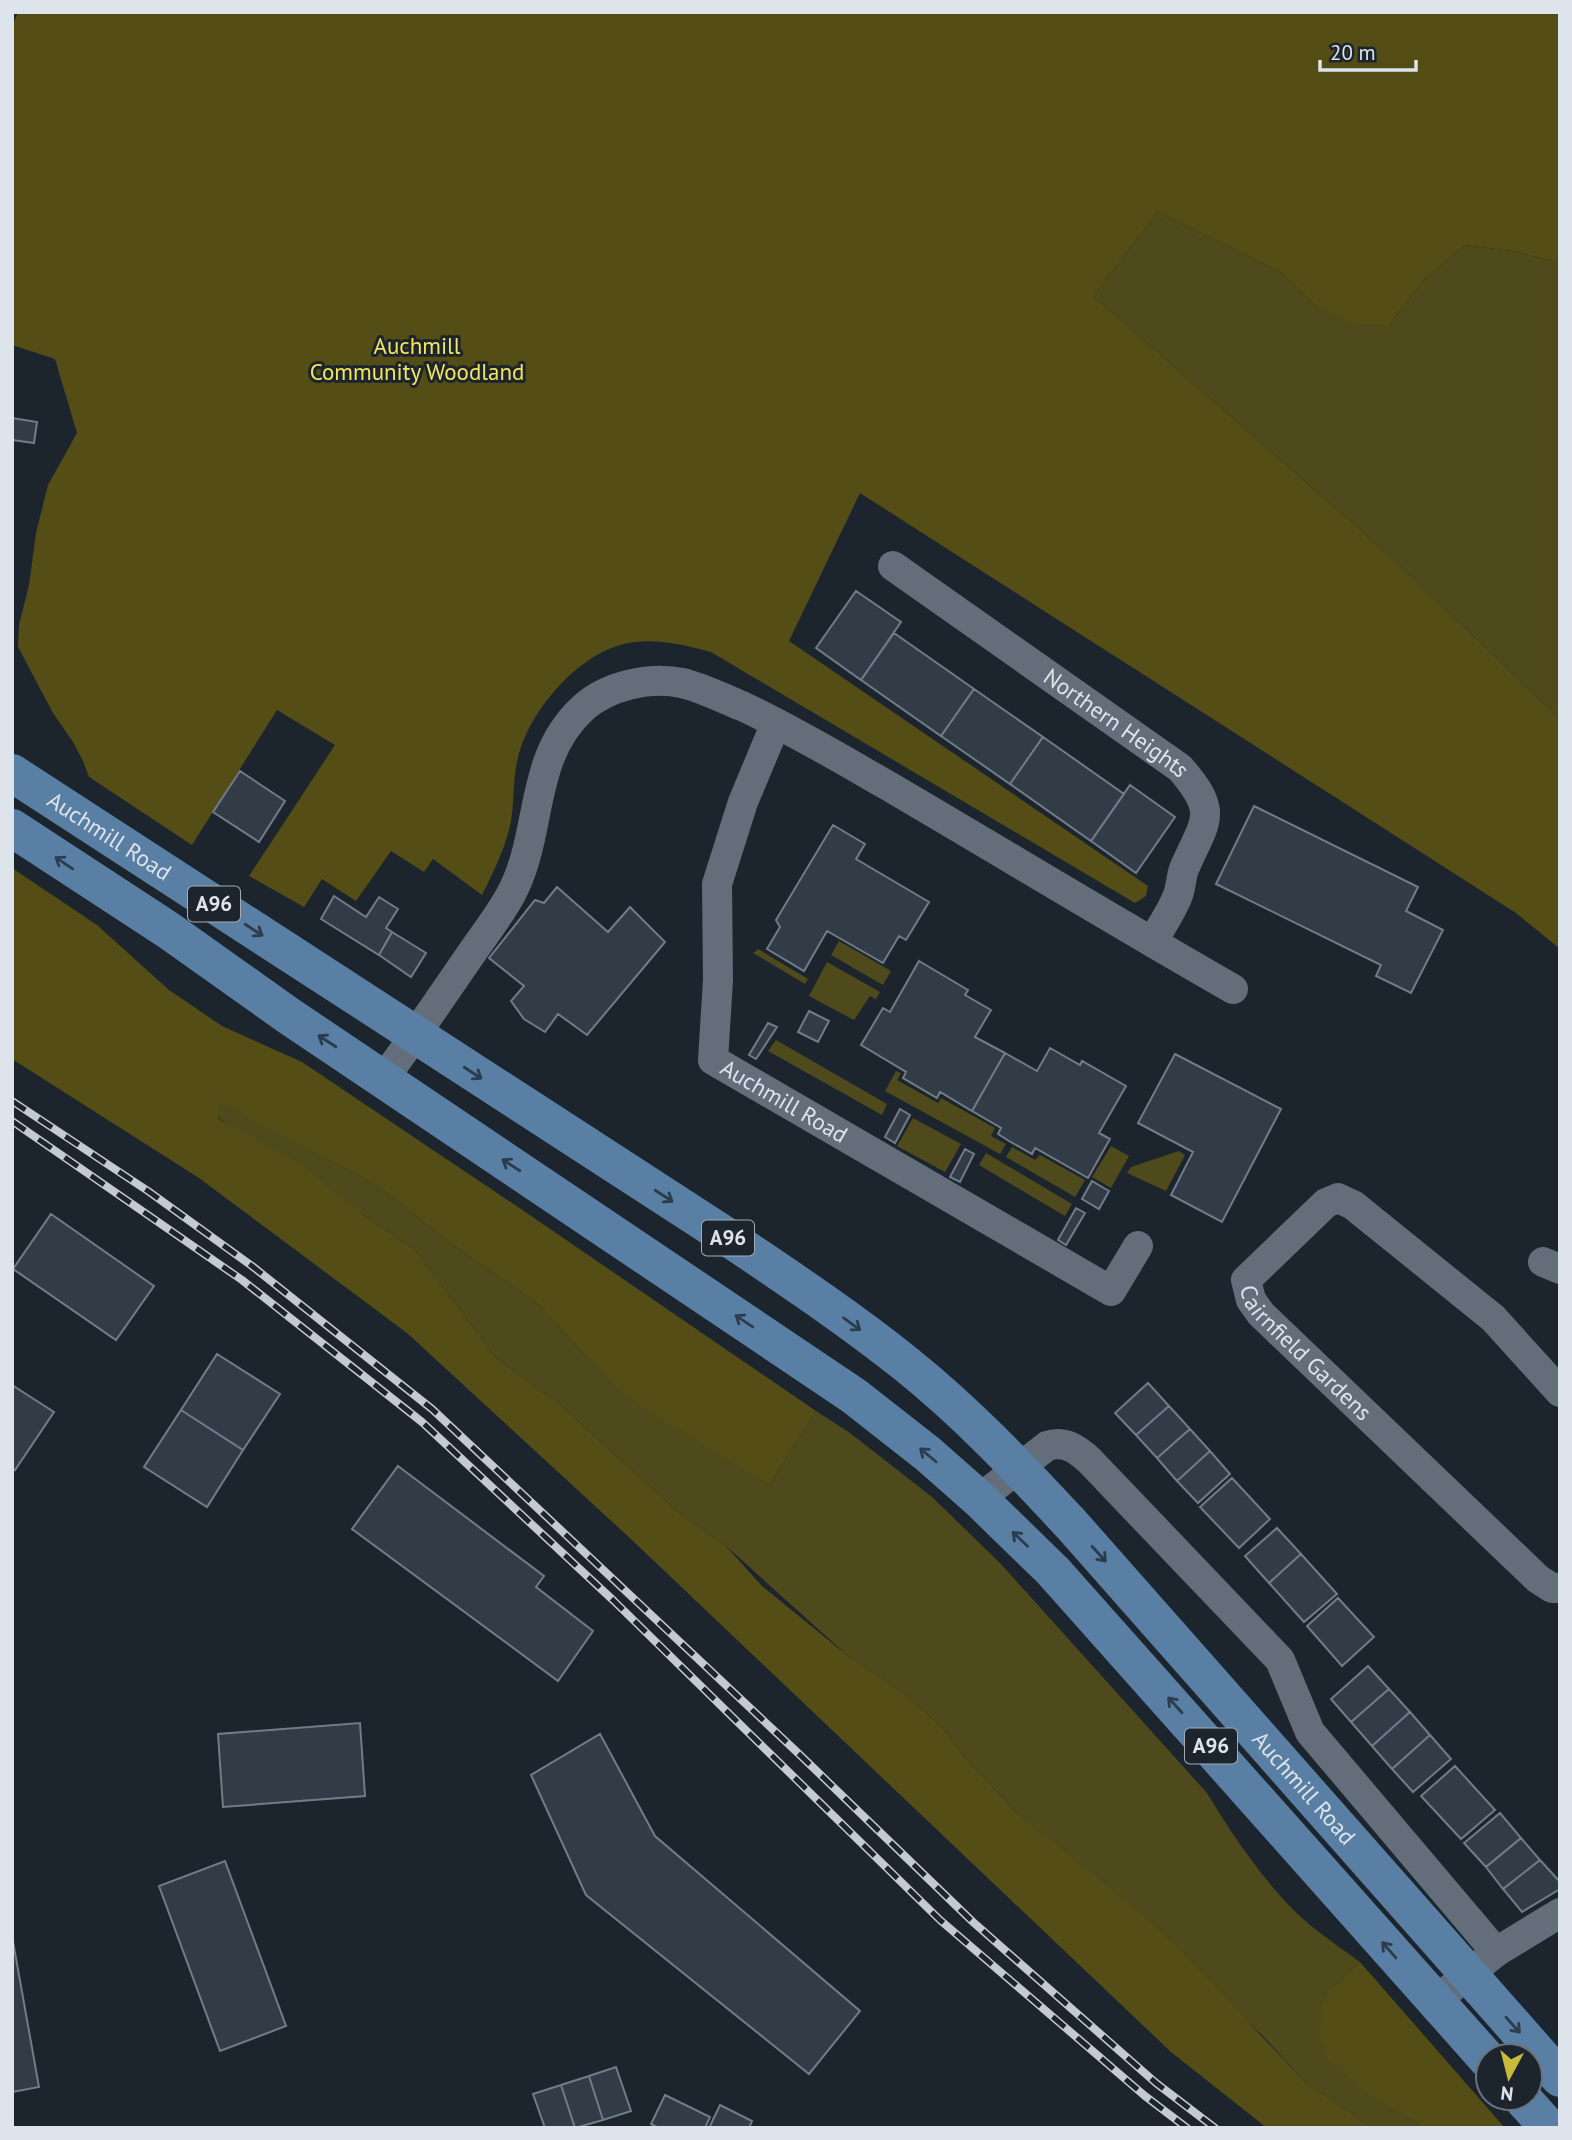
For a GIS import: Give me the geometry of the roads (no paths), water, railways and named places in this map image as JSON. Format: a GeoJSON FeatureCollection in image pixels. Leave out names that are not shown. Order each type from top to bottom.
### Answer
{"type":"FeatureCollection","features":[{"type":"Feature","properties":{"kind":"main road","name":"Auchmill Road"},"geometry":{"type":"LineString","coordinates":[[12,773],[735,1242],[907,1364],[1020,1468],[1146,1607],[1481,1963],[1560,2078]]}},
{"type":"Feature","properties":{"kind":"main road","name":"Auchmill Road"},"geometry":{"type":"LineString","coordinates":[[12,828],[168,930],[289,1016],[854,1396],[928,1454],[1053,1571],[1107,1629],[1474,2045]]}},
{"type":"Feature","properties":{"kind":"main road"},"geometry":{"type":"LineString","coordinates":[[1535,2112],[1549,2128]]}},
{"type":"Feature","properties":{"kind":"street","name":"Northern Heights"},"geometry":{"type":"LineString","coordinates":[[893,566],[1180,768],[1195,786],[1205,812],[1205,825],[1183,871],[1179,894],[1152,942]]}},
{"type":"Feature","properties":{"kind":"street"},"geometry":{"type":"LineString","coordinates":[[384,1078],[416,1036],[510,895],[522,867],[539,785],[549,756],[564,731],[584,707],[614,689],[650,682],[679,682],[709,692],[776,723],[1021,863],[1233,989]]}},
{"type":"Feature","properties":{"kind":"street","name":"Auchmill Road"},"geometry":{"type":"LineString","coordinates":[[776,723],[743,802],[717,884],[718,981],[713,1060],[1111,1291],[1138,1246]]}},
{"type":"Feature","properties":{"kind":"street","name":"Cairnfield Gardens"},"geometry":{"type":"LineString","coordinates":[[1560,1392],[1493,1318],[1353,1205],[1338,1198],[1326,1203],[1246,1280],[1251,1300],[1261,1314],[1538,1579],[1552,1588],[1560,1588]]}},
{"type":"Feature","properties":{"kind":"street","name":"Auchmill Road"},"geometry":{"type":"LineString","coordinates":[[979,1499],[1047,1446],[1054,1444],[1072,1447],[1098,1468],[1280,1660],[1310,1732],[1481,1963]]}},
{"type":"Feature","properties":{"kind":"street"},"geometry":{"type":"LineString","coordinates":[[1434,2002],[1481,1963],[1560,1913]]}},
{"type":"Feature","properties":{"kind":"railway"},"geometry":{"type":"LineString","coordinates":[[12,1101],[148,1191],[252,1266],[432,1409],[798,1753],[973,1922],[1156,2083],[1215,2128]]}},
{"type":"Feature","properties":{"kind":"railway"},"geometry":{"type":"LineString","coordinates":[[12,1121],[242,1280],[422,1422],[614,1601],[940,1920],[1145,2096],[1187,2128]]}},
{"type":"Feature","properties":{"kind":"park label","name":"Auchmill Community Woodland"},"geometry":{"type":"Point","coordinates":[417,359]}}]}
